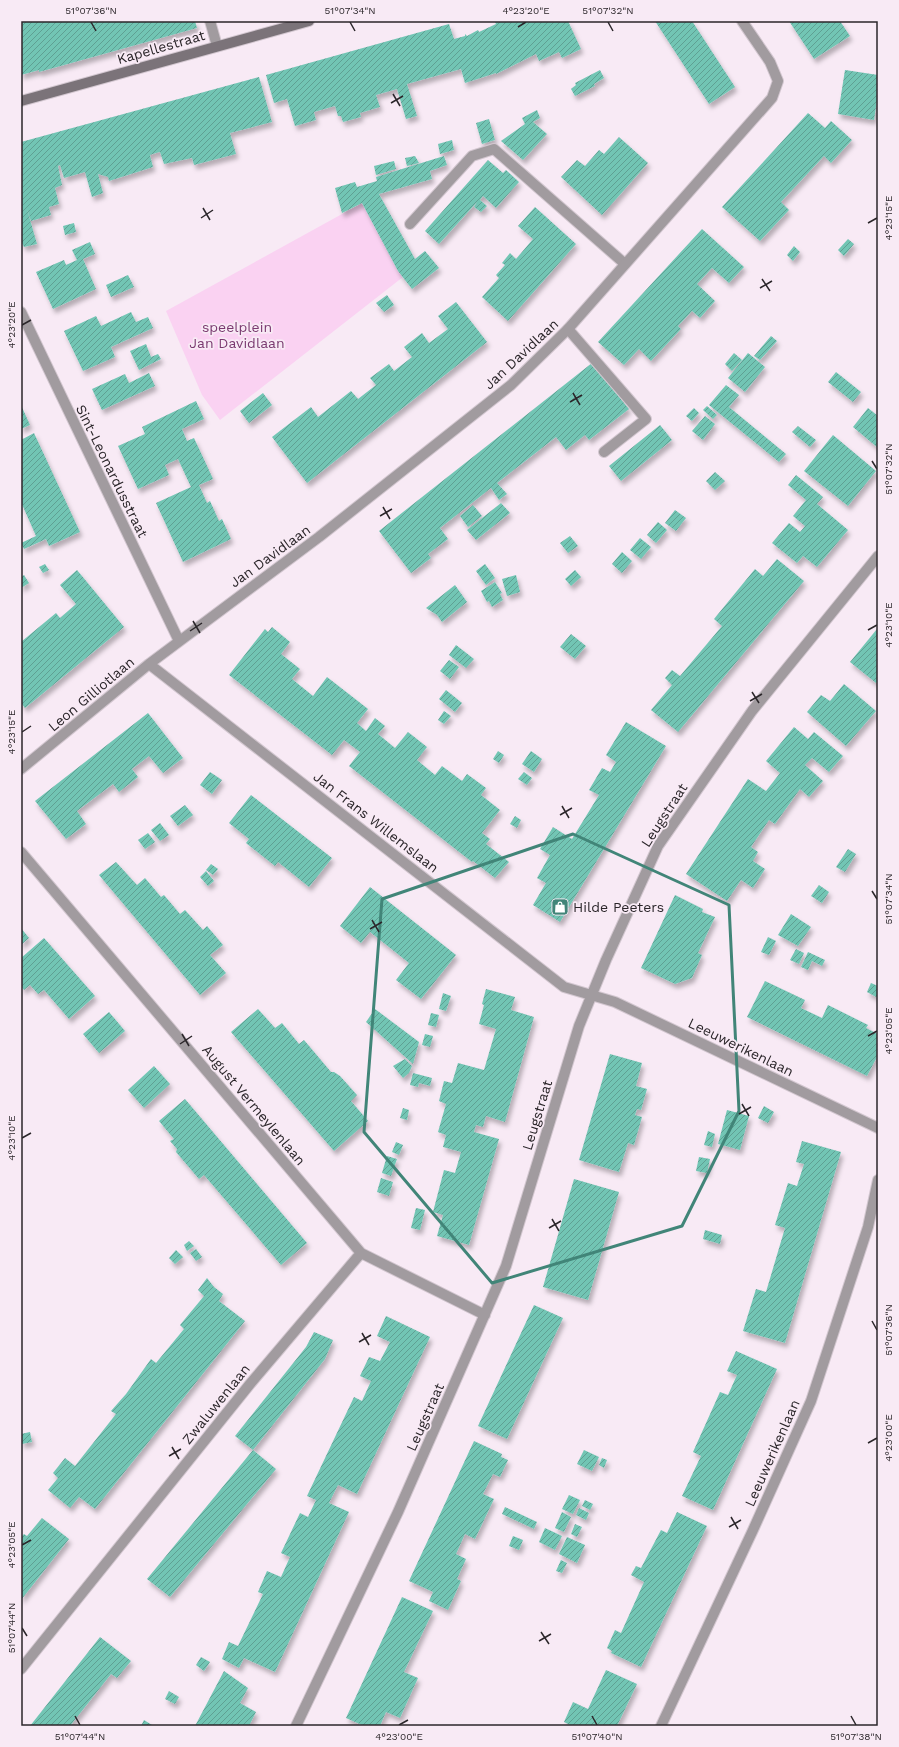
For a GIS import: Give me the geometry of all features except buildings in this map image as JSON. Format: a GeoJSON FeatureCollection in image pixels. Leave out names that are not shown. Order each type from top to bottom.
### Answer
{"type":"FeatureCollection","features":[{"type":"Feature","properties":{"kind":"street"},"geometry":{"type":"LineString","coordinates":[[210,21],[217,46]]}},
{"type":"Feature","properties":{"kind":"street","name":"Kapellestraat"},"geometry":{"type":"LineString","coordinates":[[21,101],[309,21]]}},
{"type":"Feature","properties":{"kind":"street","name":"Jan Davidlaan"},"geometry":{"type":"LineString","coordinates":[[179,641],[319,537],[511,385],[568,329],[772,98],[778,81],[770,62],[742,21]]}},
{"type":"Feature","properties":{"kind":"street"},"geometry":{"type":"LineString","coordinates":[[410,224],[472,156],[494,149],[625,264]]}},
{"type":"Feature","properties":{"kind":"street","name":"Sint-Leonardusstraat"},"geometry":{"type":"LineString","coordinates":[[21,312],[179,641]]}},
{"type":"Feature","properties":{"kind":"street"},"geometry":{"type":"LineString","coordinates":[[568,329],[646,419],[604,452]]}},
{"type":"Feature","properties":{"kind":"street","name":"Leugstraat"},"geometry":{"type":"LineString","coordinates":[[296,1726],[398,1512],[506,1266],[579,1026],[591,995],[658,846],[752,711],[878,556]]}},
{"type":"Feature","properties":{"kind":"street","name":"Leon Gilliotlaan"},"geometry":{"type":"LineString","coordinates":[[21,769],[179,641]]}},
{"type":"Feature","properties":{"kind":"street","name":"Jan Frans Willemslaan"},"geometry":{"type":"LineString","coordinates":[[149,664],[564,987],[591,995]]}},
{"type":"Feature","properties":{"kind":"street","name":"August Vermeylenlaan"},"geometry":{"type":"LineString","coordinates":[[21,852],[361,1253],[485,1315]]}},
{"type":"Feature","properties":{"kind":"street","name":"Leeuwerikenlaan"},"geometry":{"type":"LineString","coordinates":[[591,995],[615,1002],[878,1128]]}},
{"type":"Feature","properties":{"kind":"street","name":"Leeuwerikenlaan"},"geometry":{"type":"LineString","coordinates":[[660,1726],[753,1530],[811,1401],[868,1227],[878,1180]]}},
{"type":"Feature","properties":{"kind":"street","name":"Zwaluwenlaan"},"geometry":{"type":"LineString","coordinates":[[21,1669],[250,1384],[361,1253]]}},
{"type":"Feature","properties":{"kind":"highlighted area"},"geometry":{"type":"Polygon","coordinates":[[[573,834],[729,905],[739,1111],[682,1226],[492,1283],[364,1132],[382,899],[573,834]]]}},
{"type":"Feature","properties":{"kind":"green space","name":"speelplein Jan Davidlaan"},"geometry":{"type":"Polygon","coordinates":[[[362,203],[398,271],[403,277],[220,420],[202,395],[166,311],[362,203]]]}},
{"type":"Feature","properties":{"kind":"place","name":"Hilde Peeters"},"geometry":{"type":"Point","coordinates":[560,907]}}]}
